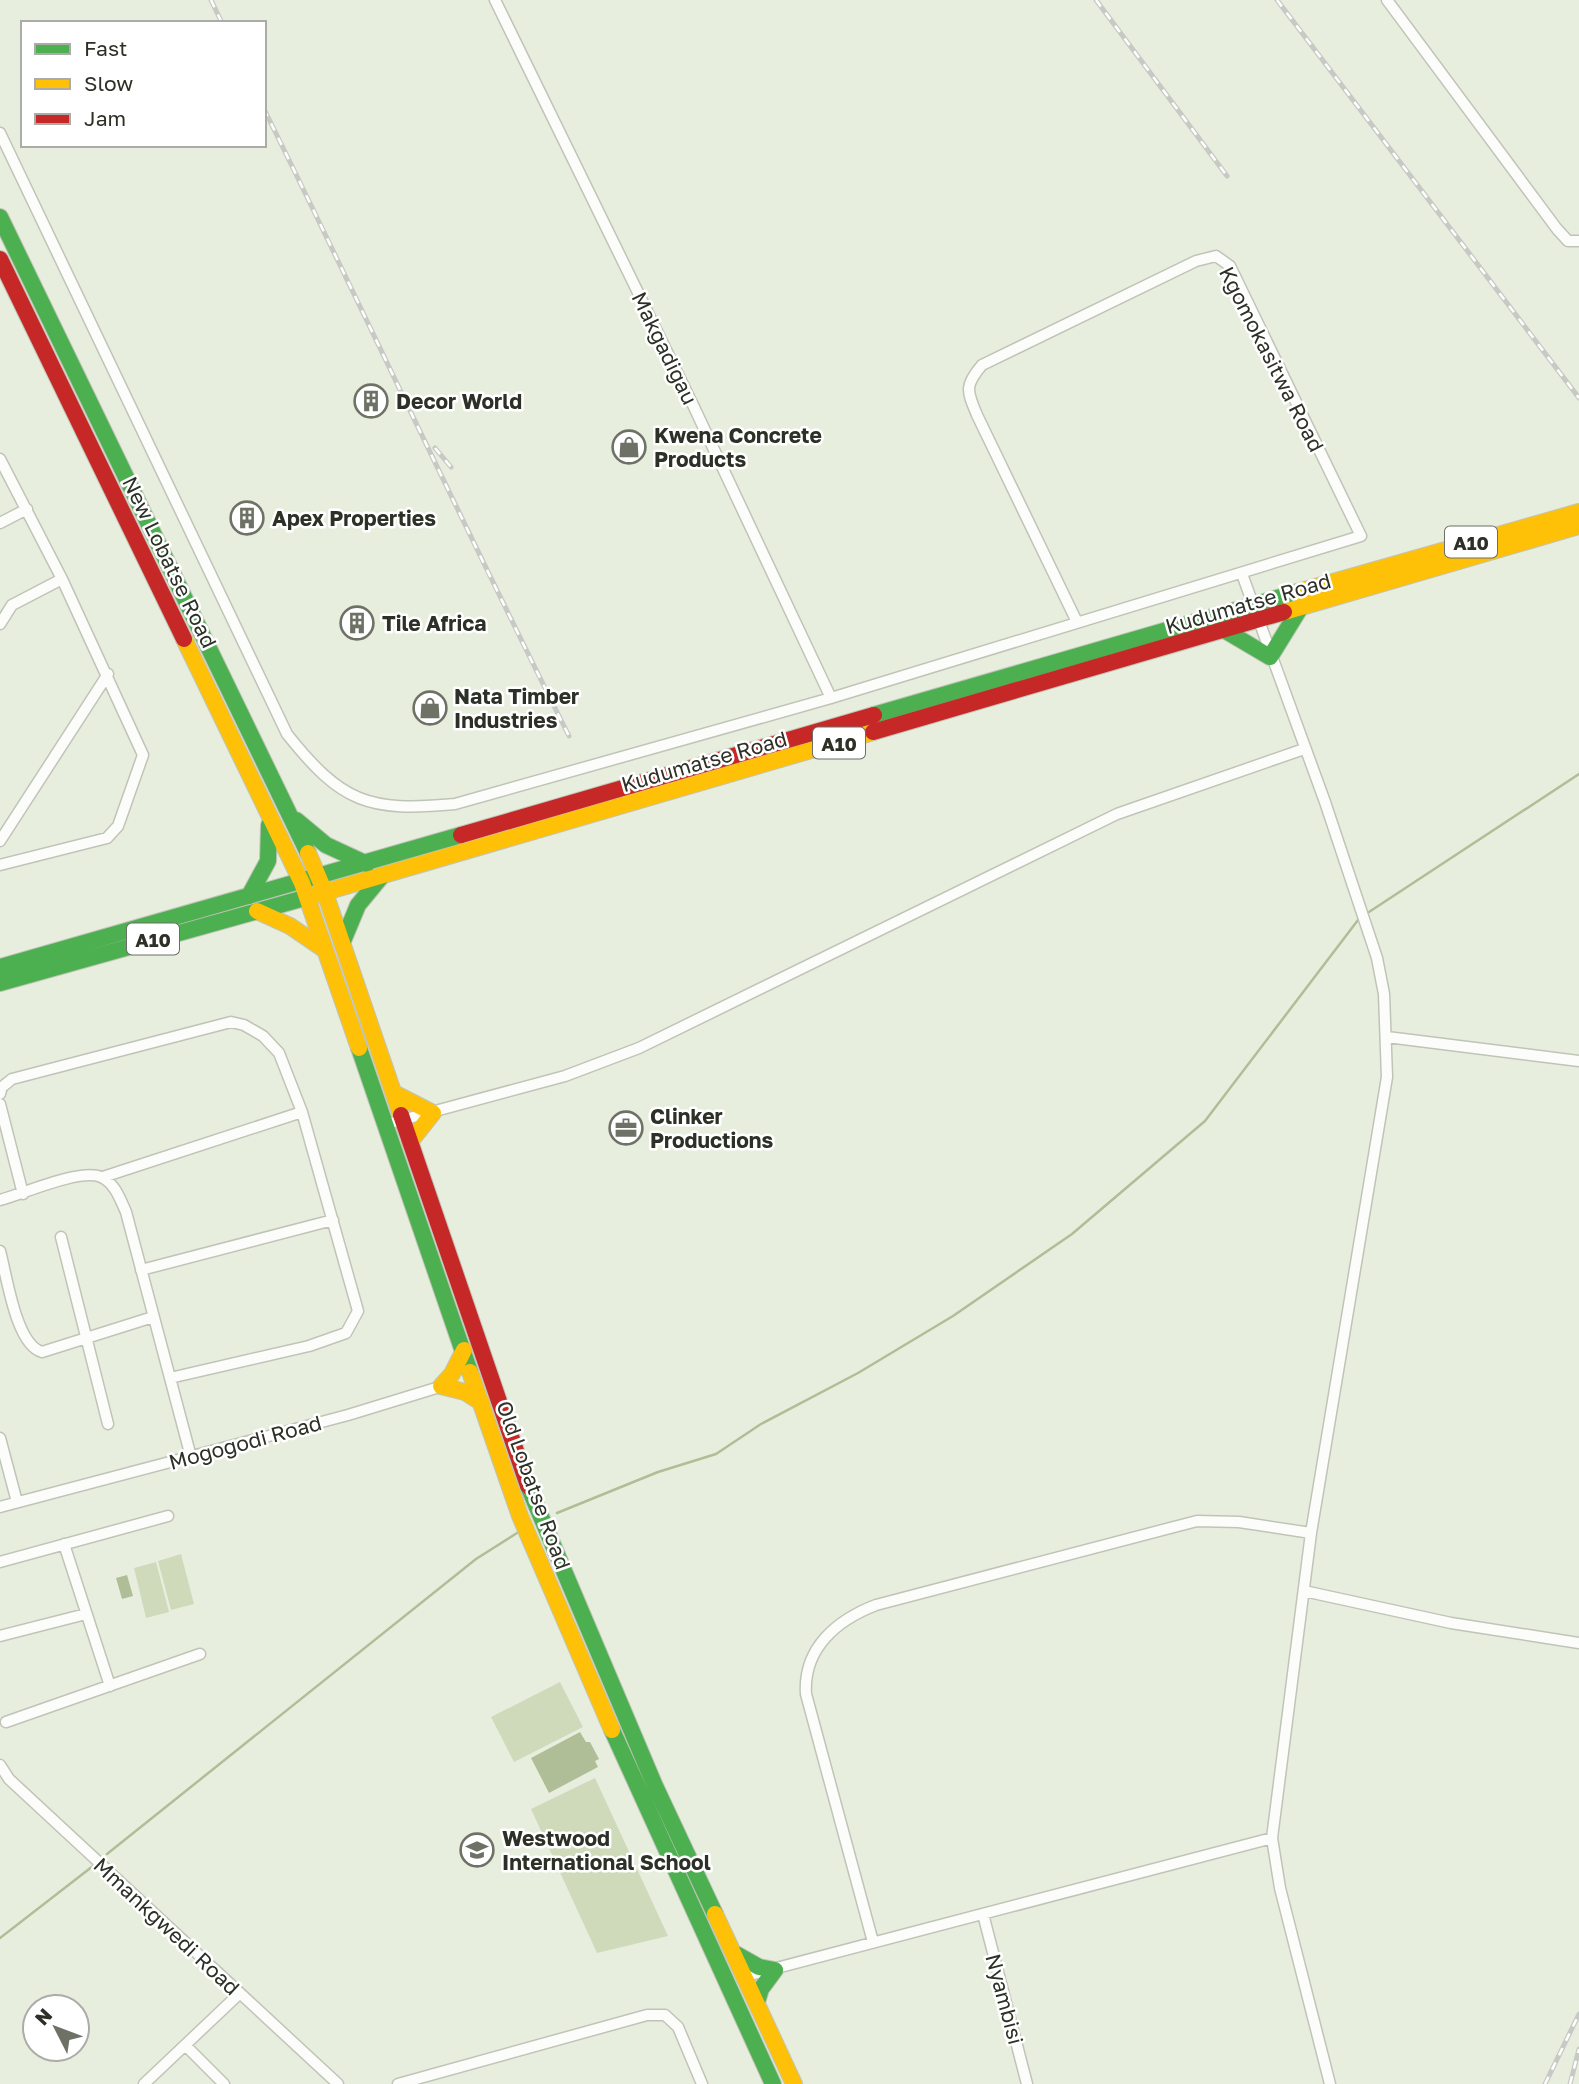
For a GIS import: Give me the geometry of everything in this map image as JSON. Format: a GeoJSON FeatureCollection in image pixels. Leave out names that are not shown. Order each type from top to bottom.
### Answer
{"type":"FeatureCollection","features":[{"type":"Feature","properties":{"kind":"main road"},"geometry":{"type":"LineString","coordinates":[[0,217],[291,815],[321,884],[394,1093],[395,1123],[410,1142],[482,1380]]}},
{"type":"Feature","properties":{"kind":"main road","name":"New Lobatse Road"},"geometry":{"type":"LineString","coordinates":[[0,259],[304,890]]}},
{"type":"Feature","properties":{"kind":"main road","name":"Kudumatse Road"},"geometry":{"type":"LineString","coordinates":[[0,983],[257,911],[367,864],[1251,603],[1579,512]]}},
{"type":"Feature","properties":{"kind":"main road","name":"Kudumatse Road"},"geometry":{"type":"LineString","coordinates":[[321,884],[382,876],[1579,526]]}},
{"type":"Feature","properties":{"kind":"main road"},"geometry":{"type":"LineString","coordinates":[[1226,631],[1270,657],[1299,610]]}},
{"type":"Feature","properties":{"kind":"main road"},"geometry":{"type":"LineString","coordinates":[[248,896],[268,861],[270,838],[267,813]]}},
{"type":"Feature","properties":{"kind":"main road"},"geometry":{"type":"LineString","coordinates":[[291,815],[326,845],[367,864]]}},
{"type":"Feature","properties":{"kind":"main road"},"geometry":{"type":"LineString","coordinates":[[343,942],[358,905],[382,876]]}},
{"type":"Feature","properties":{"kind":"main road","name":"Kudumatse Road"},"geometry":{"type":"LineString","coordinates":[[0,967],[248,896],[304,890]]}},
{"type":"Feature","properties":{"kind":"main road","name":"Old Lobatse Road"},"geometry":{"type":"LineString","coordinates":[[304,890],[325,950],[395,1123],[464,1350],[482,1380],[655,1786],[746,1976],[794,2084]]}},
{"type":"Feature","properties":{"kind":"main road"},"geometry":{"type":"LineString","coordinates":[[257,911],[290,926],[325,950]]}},
{"type":"Feature","properties":{"kind":"main road"},"geometry":{"type":"LineString","coordinates":[[394,1093],[433,1112],[410,1142]]}},
{"type":"Feature","properties":{"kind":"main road"},"geometry":{"type":"LineString","coordinates":[[464,1350],[452,1374],[441,1386],[464,1392],[482,1403]]}},
{"type":"Feature","properties":{"kind":"main road","name":"Old Lobatse Road"},"geometry":{"type":"LineString","coordinates":[[482,1380],[482,1403],[520,1516],[561,1616],[639,1794],[773,2084]]}},
{"type":"Feature","properties":{"kind":"main road"},"geometry":{"type":"LineString","coordinates":[[735,1954],[759,1967],[775,1970],[761,1989],[757,2003]]}},
{"type":"Feature","properties":{"kind":"main road"},"geometry":{"type":"LineString","coordinates":[[718,1960],[746,1976],[733,1996]]}},
{"type":"Feature","properties":{"kind":"street","name":"Makgadigau"},"geometry":{"type":"LineString","coordinates":[[495,0],[693,405],[831,698]]}},
{"type":"Feature","properties":{"kind":"street"},"geometry":{"type":"LineString","coordinates":[[1387,0],[1557,229],[1568,241],[1579,241]]}},
{"type":"Feature","properties":{"kind":"street"},"geometry":{"type":"LineString","coordinates":[[0,133],[287,734],[335,787],[369,802],[404,808],[455,804],[831,698],[1077,622]]}},
{"type":"Feature","properties":{"kind":"street","name":"Kgomokasitwa Road"},"geometry":{"type":"LineString","coordinates":[[1216,256],[1230,266],[1361,536],[1241,574],[1077,622],[977,415],[968,393],[970,379],[982,365],[1196,261],[1216,256]]}},
{"type":"Feature","properties":{"kind":"street"},"geometry":{"type":"LineString","coordinates":[[0,460],[62,579],[144,755],[118,826],[107,838],[0,865]]}},
{"type":"Feature","properties":{"kind":"street"},"geometry":{"type":"LineString","coordinates":[[0,523],[27,509]]}},
{"type":"Feature","properties":{"kind":"street"},"geometry":{"type":"LineString","coordinates":[[1241,574],[1366,921],[1384,994],[1387,1037],[1387,1077],[1311,1533],[1276,1788],[1272,1838],[1279,1888],[1330,2084]]}},
{"type":"Feature","properties":{"kind":"street"},"geometry":{"type":"LineString","coordinates":[[0,624],[12,605],[62,579]]}},
{"type":"Feature","properties":{"kind":"street"},"geometry":{"type":"LineString","coordinates":[[0,841],[107,674]]}},
{"type":"Feature","properties":{"kind":"street"},"geometry":{"type":"LineString","coordinates":[[395,1123],[565,1076],[639,1048],[1117,814],[1304,749]]}},
{"type":"Feature","properties":{"kind":"street"},"geometry":{"type":"LineString","coordinates":[[0,1094],[2,1087],[12,1079],[230,1022],[244,1025],[273,1045],[302,1112],[358,1311],[346,1333],[309,1346],[170,1378]]}},
{"type":"Feature","properties":{"kind":"street"},"geometry":{"type":"LineString","coordinates":[[1387,1037],[1579,1061]]}},
{"type":"Feature","properties":{"kind":"street"},"geometry":{"type":"LineString","coordinates":[[0,1104],[23,1194]]}},
{"type":"Feature","properties":{"kind":"street"},"geometry":{"type":"LineString","coordinates":[[0,1200],[80,1175],[103,1177],[302,1112]]}},
{"type":"Feature","properties":{"kind":"street"},"geometry":{"type":"LineString","coordinates":[[103,1177],[113,1186],[122,1204],[191,1457]]}},
{"type":"Feature","properties":{"kind":"street"},"geometry":{"type":"LineString","coordinates":[[141,1270],[333,1220]]}},
{"type":"Feature","properties":{"kind":"street"},"geometry":{"type":"LineString","coordinates":[[61,1237],[108,1424]]}},
{"type":"Feature","properties":{"kind":"street"},"geometry":{"type":"LineString","coordinates":[[0,1251],[23,1337],[28,1345],[42,1352],[153,1317]]}},
{"type":"Feature","properties":{"kind":"street","name":"Mogogodi Road"},"geometry":{"type":"LineString","coordinates":[[0,1507],[348,1415],[441,1386],[482,1380]]}},
{"type":"Feature","properties":{"kind":"street"},"geometry":{"type":"LineString","coordinates":[[0,1438],[17,1502]]}},
{"type":"Feature","properties":{"kind":"street"},"geometry":{"type":"LineString","coordinates":[[0,1562],[167,1516]]}},
{"type":"Feature","properties":{"kind":"street"},"geometry":{"type":"LineString","coordinates":[[873,1942],[806,1694],[805,1681],[818,1647],[830,1630],[850,1615],[876,1605],[1197,1521],[1239,1522],[1311,1533]]}},
{"type":"Feature","properties":{"kind":"street"},"geometry":{"type":"LineString","coordinates":[[64,1544],[110,1686]]}},
{"type":"Feature","properties":{"kind":"street"},"geometry":{"type":"LineString","coordinates":[[1304,1591],[1451,1623],[1579,1643]]}},
{"type":"Feature","properties":{"kind":"street"},"geometry":{"type":"LineString","coordinates":[[0,1636],[86,1614]]}},
{"type":"Feature","properties":{"kind":"street"},"geometry":{"type":"LineString","coordinates":[[6,1723],[200,1654]]}},
{"type":"Feature","properties":{"kind":"street","name":"Mmankgwedi Road"},"geometry":{"type":"LineString","coordinates":[[0,1765],[9,1779],[338,2084]]}},
{"type":"Feature","properties":{"kind":"street"},"geometry":{"type":"LineString","coordinates":[[746,1976],[1272,1838]]}},
{"type":"Feature","properties":{"kind":"street","name":"Nyambisi"},"geometry":{"type":"LineString","coordinates":[[983,1914],[1027,2084]]}},
{"type":"Feature","properties":{"kind":"street"},"geometry":{"type":"LineString","coordinates":[[144,2084],[240,1993]]}},
{"type":"Feature","properties":{"kind":"street"},"geometry":{"type":"LineString","coordinates":[[398,2084],[647,2015],[665,2015],[678,2027],[702,2084]]}},
{"type":"Feature","properties":{"kind":"street"},"geometry":{"type":"LineString","coordinates":[[185,2045],[224,2084]]}},
{"type":"Feature","properties":{"kind":"shaded area"},"geometry":{"type":"Polygon","coordinates":[[[181,1554],[194,1604],[171,1610],[158,1561],[181,1554]]]}},
{"type":"Feature","properties":{"kind":"shaded area"},"geometry":{"type":"Polygon","coordinates":[[[156,1562],[169,1612],[146,1618],[134,1568],[156,1562]]]}},
{"type":"Feature","properties":{"kind":"shaded area"},"geometry":{"type":"Polygon","coordinates":[[[127,1575],[133,1596],[122,1599],[116,1578],[127,1575]]]}},
{"type":"Feature","properties":{"kind":"shaded area"},"geometry":{"type":"Polygon","coordinates":[[[560,1682],[583,1727],[514,1762],[491,1717],[560,1682]]]}},
{"type":"Feature","properties":{"kind":"shaded area"},"geometry":{"type":"Polygon","coordinates":[[[580,1732],[586,1742],[590,1742],[599,1759],[595,1761],[598,1767],[549,1793],[531,1758],[580,1732]]]}},
{"type":"Feature","properties":{"kind":"shaded area"},"geometry":{"type":"Polygon","coordinates":[[[595,1778],[668,1936],[597,1953],[531,1809],[595,1778]]]}},
{"type":"Feature","properties":{"kind":"waterway"},"geometry":{"type":"LineString","coordinates":[[1369,912],[1579,774]]}},
{"type":"Feature","properties":{"kind":"waterway"},"geometry":{"type":"LineString","coordinates":[[557,1513],[658,1472],[716,1454],[761,1424],[858,1373],[953,1316],[1072,1234],[1205,1121],[1358,920]]}},
{"type":"Feature","properties":{"kind":"waterway"},"geometry":{"type":"LineString","coordinates":[[107,1854],[476,1559],[517,1533]]}},
{"type":"Feature","properties":{"kind":"waterway"},"geometry":{"type":"LineString","coordinates":[[0,1938],[93,1866]]}},
{"type":"Feature","properties":{"kind":"railway"},"geometry":{"type":"LineString","coordinates":[[211,0],[221,21]]}},
{"type":"Feature","properties":{"kind":"railway"},"geometry":{"type":"LineString","coordinates":[[1096,0],[1227,176]]}},
{"type":"Feature","properties":{"kind":"railway"},"geometry":{"type":"LineString","coordinates":[[1277,0],[1579,398]]}},
{"type":"Feature","properties":{"kind":"railway"},"geometry":{"type":"LineString","coordinates":[[266,113],[569,736]]}},
{"type":"Feature","properties":{"kind":"railway"},"geometry":{"type":"LineString","coordinates":[[435,448],[451,467]]}},
{"type":"Feature","properties":{"kind":"railway"},"geometry":{"type":"LineString","coordinates":[[1545,2084],[1579,2014]]}},
{"type":"Feature","properties":{"kind":"railway"},"geometry":{"type":"LineString","coordinates":[[1570,2084],[1579,2049]]}},
{"type":"Feature","properties":{"kind":"traffic: fast"},"geometry":{"type":"LineString","coordinates":[[0,217],[308,853]]}},
{"type":"Feature","properties":{"kind":"traffic: fast"},"geometry":{"type":"LineString","coordinates":[[874,715],[1298,592]]}},
{"type":"Feature","properties":{"kind":"traffic: fast"},"geometry":{"type":"LineString","coordinates":[[1226,631],[1270,657],[1299,610]]}},
{"type":"Feature","properties":{"kind":"traffic: fast"},"geometry":{"type":"LineString","coordinates":[[296,820],[326,845],[367,864]]}},
{"type":"Feature","properties":{"kind":"traffic: fast"},"geometry":{"type":"LineString","coordinates":[[249,896],[268,861],[269,825]]}},
{"type":"Feature","properties":{"kind":"traffic: fast"},"geometry":{"type":"LineString","coordinates":[[0,967],[461,835]]}},
{"type":"Feature","properties":{"kind":"traffic: fast"},"geometry":{"type":"LineString","coordinates":[[343,941],[358,905],[382,876]]}},
{"type":"Feature","properties":{"kind":"traffic: fast"},"geometry":{"type":"LineString","coordinates":[[0,983],[308,897]]}},
{"type":"Feature","properties":{"kind":"traffic: fast"},"geometry":{"type":"LineString","coordinates":[[359,1048],[470,1372]]}},
{"type":"Feature","properties":{"kind":"traffic: fast"},"geometry":{"type":"LineString","coordinates":[[528,1486],[655,1786],[715,1914]]}},
{"type":"Feature","properties":{"kind":"traffic: fast"},"geometry":{"type":"LineString","coordinates":[[612,1730],[773,2084]]}},
{"type":"Feature","properties":{"kind":"traffic: fast"},"geometry":{"type":"LineString","coordinates":[[736,1954],[759,1967],[775,1970],[761,1989],[757,2002]]}},
{"type":"Feature","properties":{"kind":"traffic: slow"},"geometry":{"type":"LineString","coordinates":[[1298,592],[1579,512]]}},
{"type":"Feature","properties":{"kind":"traffic: slow"},"geometry":{"type":"LineString","coordinates":[[1284,612],[1579,526]]}},
{"type":"Feature","properties":{"kind":"traffic: slow"},"geometry":{"type":"LineString","coordinates":[[184,639],[302,883],[359,1048]]}},
{"type":"Feature","properties":{"kind":"traffic: slow"},"geometry":{"type":"LineString","coordinates":[[308,897],[873,732]]}},
{"type":"Feature","properties":{"kind":"traffic: slow"},"geometry":{"type":"LineString","coordinates":[[308,853],[324,890],[401,1115]]}},
{"type":"Feature","properties":{"kind":"traffic: slow"},"geometry":{"type":"LineString","coordinates":[[257,911],[290,926],[325,950]]}},
{"type":"Feature","properties":{"kind":"traffic: slow"},"geometry":{"type":"LineString","coordinates":[[394,1093],[433,1113],[410,1142]]}},
{"type":"Feature","properties":{"kind":"traffic: slow"},"geometry":{"type":"LineString","coordinates":[[464,1350],[452,1374],[441,1386],[465,1392],[482,1403]]}},
{"type":"Feature","properties":{"kind":"traffic: slow"},"geometry":{"type":"LineString","coordinates":[[470,1372],[520,1516],[612,1730]]}},
{"type":"Feature","properties":{"kind":"traffic: slow"},"geometry":{"type":"LineString","coordinates":[[715,1914],[794,2084]]}},
{"type":"Feature","properties":{"kind":"traffic: jam"},"geometry":{"type":"LineString","coordinates":[[0,259],[184,639]]}},
{"type":"Feature","properties":{"kind":"traffic: jam"},"geometry":{"type":"LineString","coordinates":[[873,732],[1284,612]]}},
{"type":"Feature","properties":{"kind":"traffic: jam"},"geometry":{"type":"LineString","coordinates":[[461,835],[874,715]]}},
{"type":"Feature","properties":{"kind":"traffic: jam"},"geometry":{"type":"LineString","coordinates":[[401,1115],[528,1486]]}},
{"type":"Feature","properties":{"kind":"place","name":"Decor World"},"geometry":{"type":"Point","coordinates":[371,401]}},
{"type":"Feature","properties":{"kind":"place","name":"Kwena Concrete Products"},"geometry":{"type":"Point","coordinates":[629,447]}},
{"type":"Feature","properties":{"kind":"place","name":"Apex Properties"},"geometry":{"type":"Point","coordinates":[247,518]}},
{"type":"Feature","properties":{"kind":"place","name":"Tile Africa"},"geometry":{"type":"Point","coordinates":[357,623]}},
{"type":"Feature","properties":{"kind":"place","name":"Nata Timber Industries"},"geometry":{"type":"Point","coordinates":[430,708]}},
{"type":"Feature","properties":{"kind":"place","name":"Clinker Productions"},"geometry":{"type":"Point","coordinates":[626,1128]}},
{"type":"Feature","properties":{"kind":"place","name":"Westwood International School"},"geometry":{"type":"Point","coordinates":[477,1850]}}]}
